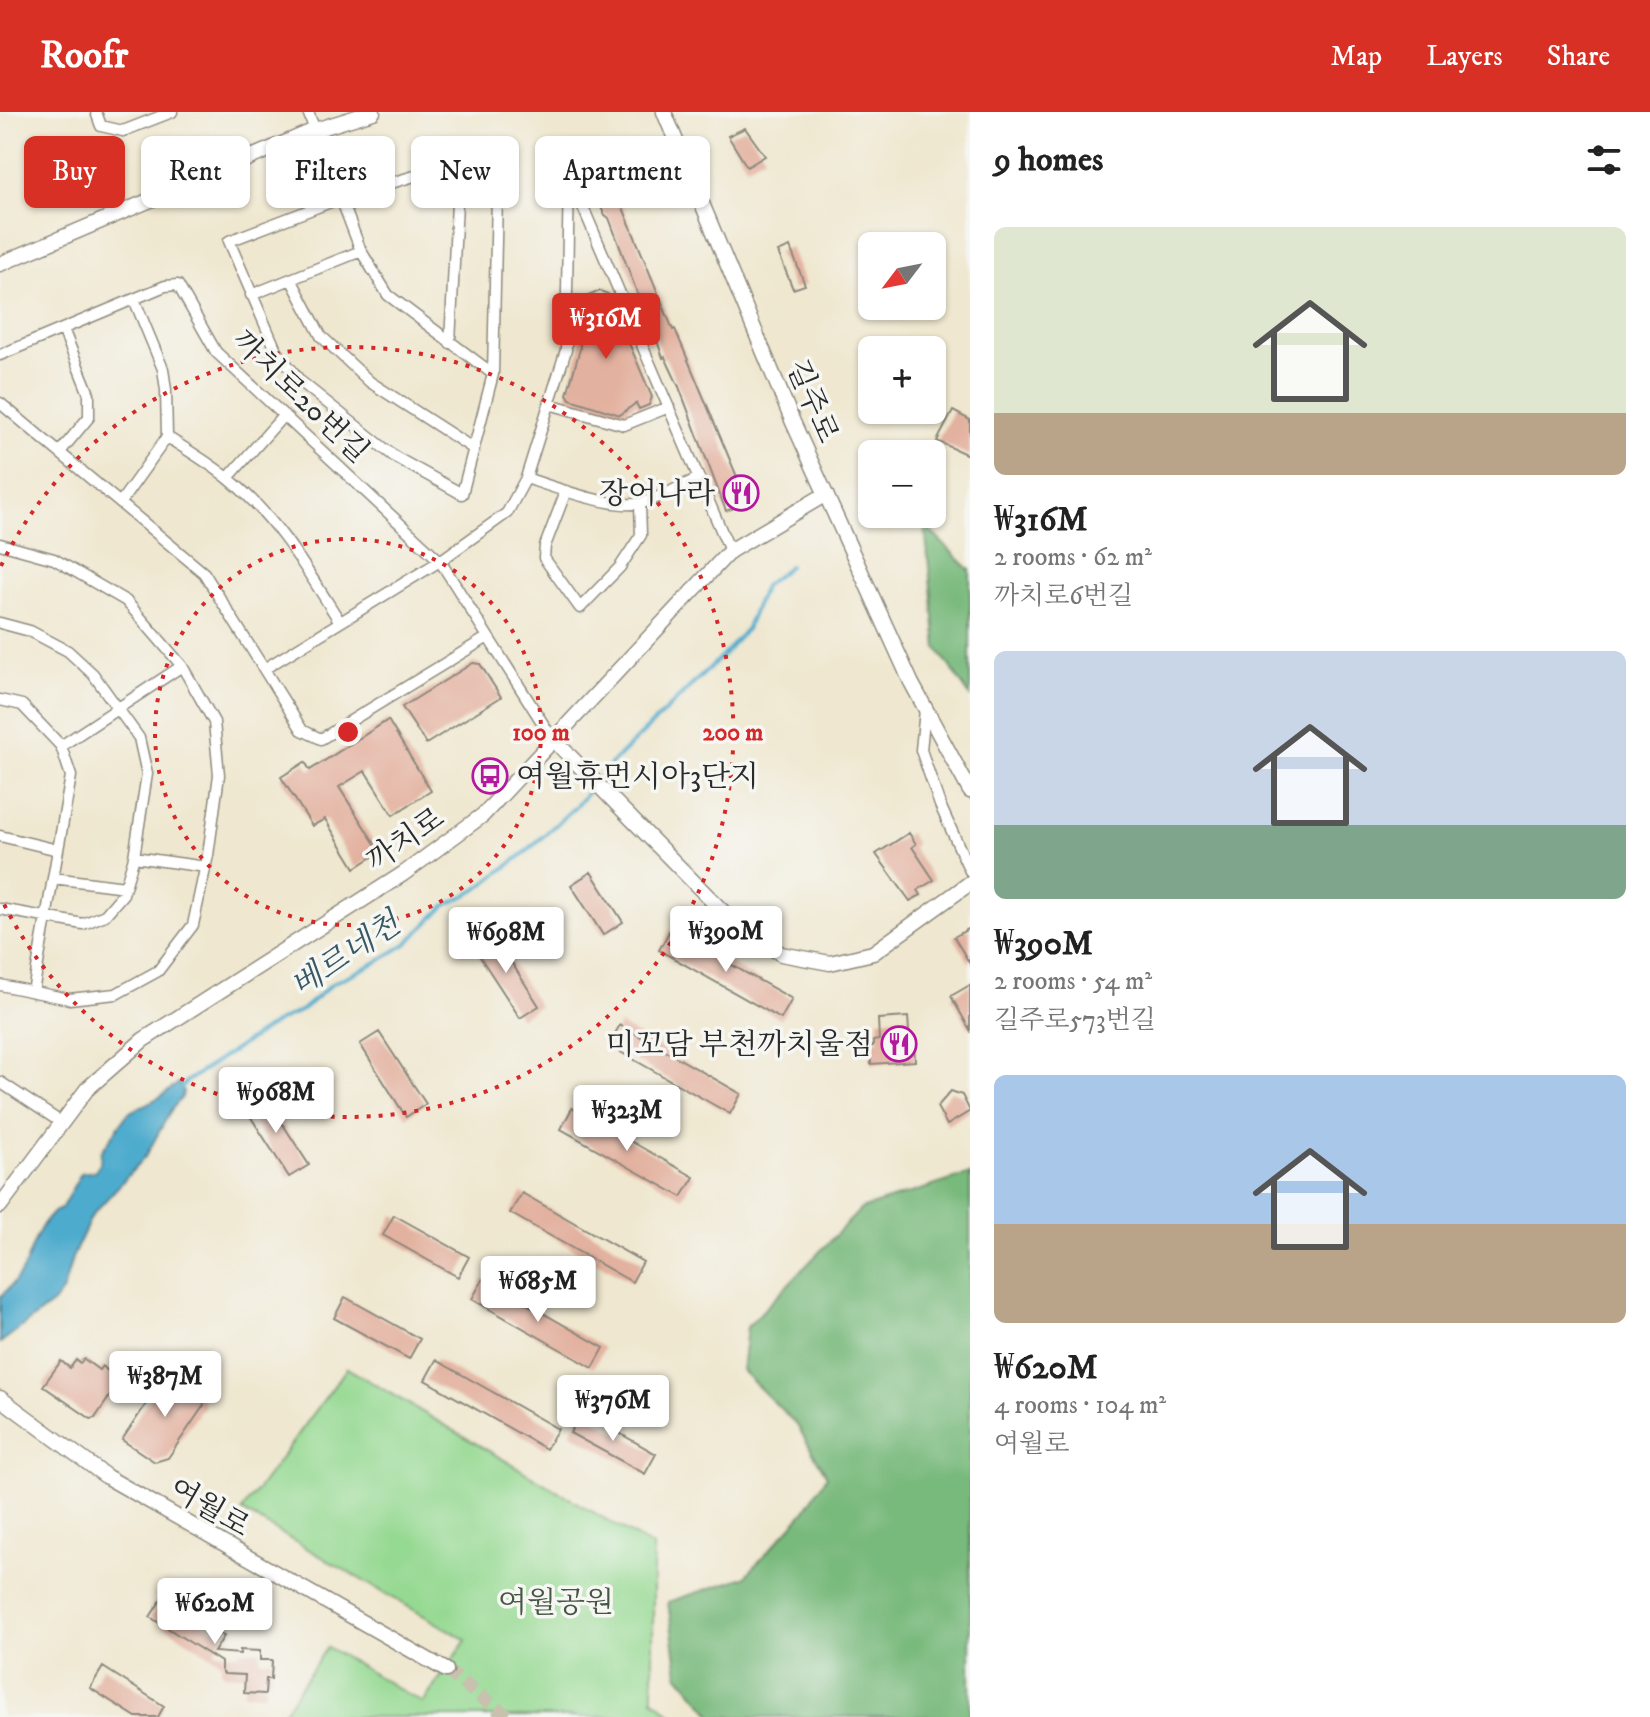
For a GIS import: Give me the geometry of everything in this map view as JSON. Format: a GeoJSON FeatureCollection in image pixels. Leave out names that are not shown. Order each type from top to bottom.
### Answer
{"type":"FeatureCollection","features":[{"type":"Feature","properties":{"kind":"street"},"geometry":{"type":"LineString","coordinates":[[96,112],[101,126],[123,131],[172,112]]}},
{"type":"Feature","properties":{"kind":"street"},"geometry":{"type":"LineString","coordinates":[[308,112],[317,136]]}},
{"type":"Feature","properties":{"kind":"street"},"geometry":{"type":"LineString","coordinates":[[0,264],[315,130],[373,112]]}},
{"type":"Feature","properties":{"kind":"street","name":"길주로"},"geometry":{"type":"LineString","coordinates":[[664,112],[792,420],[925,708],[970,791]]}},
{"type":"Feature","properties":{"kind":"street"},"geometry":{"type":"LineString","coordinates":[[264,669],[440,561],[507,513],[526,478],[566,350],[569,173],[730,551]]}},
{"type":"Feature","properties":{"kind":"street"},"geometry":{"type":"LineString","coordinates":[[315,208],[229,241],[276,350],[300,381],[395,457],[462,494],[493,374],[497,208]]}},
{"type":"Feature","properties":{"kind":"street"},"geometry":{"type":"LineString","coordinates":[[345,208],[361,251],[388,295],[493,374]]}},
{"type":"Feature","properties":{"kind":"street"},"geometry":{"type":"LineString","coordinates":[[450,343],[457,208]]}},
{"type":"Feature","properties":{"kind":"street"},"geometry":{"type":"LineString","coordinates":[[251,295],[361,251]]}},
{"type":"Feature","properties":{"kind":"street"},"geometry":{"type":"LineString","coordinates":[[291,279],[321,336],[370,382],[474,449]]}},
{"type":"Feature","properties":{"kind":"street","name":"까치로20번길"},"geometry":{"type":"LineString","coordinates":[[0,355],[165,286],[178,285],[216,352],[440,561],[552,738]]}},
{"type":"Feature","properties":{"kind":"street"},"geometry":{"type":"LineString","coordinates":[[120,503],[167,437],[163,369],[134,299]]}},
{"type":"Feature","properties":{"kind":"street"},"geometry":{"type":"LineString","coordinates":[[60,452],[89,417],[89,394],[63,329]]}},
{"type":"Feature","properties":{"kind":"street"},"geometry":{"type":"LineString","coordinates":[[0,403],[204,573],[302,730],[321,739],[488,637]]}},
{"type":"Feature","properties":{"kind":"street"},"geometry":{"type":"LineString","coordinates":[[549,404],[624,425],[669,407]]}},
{"type":"Feature","properties":{"kind":"street"},"geometry":{"type":"LineString","coordinates":[[228,478],[284,415]]}},
{"type":"Feature","properties":{"kind":"street"},"geometry":{"type":"LineString","coordinates":[[167,437],[228,478],[289,540],[340,622]]}},
{"type":"Feature","properties":{"kind":"street"},"geometry":{"type":"LineString","coordinates":[[526,478],[617,503],[640,504],[699,478]]}},
{"type":"Feature","properties":{"kind":"street"},"geometry":{"type":"LineString","coordinates":[[566,491],[545,546],[544,558],[580,608],[620,567],[641,535],[640,504]]}},
{"type":"Feature","properties":{"kind":"street","name":"까치로"},"geometry":{"type":"LineString","coordinates":[[0,1206],[87,1089],[143,1040],[403,874],[483,815],[730,551],[826,494]]}},
{"type":"Feature","properties":{"kind":"street"},"geometry":{"type":"LineString","coordinates":[[0,544],[54,559],[126,601],[182,666],[214,722],[219,775],[206,867],[193,925],[158,971],[116,994],[69,999],[0,985]]}},
{"type":"Feature","properties":{"kind":"street"},"geometry":{"type":"LineString","coordinates":[[0,623],[30,631],[68,651],[93,674],[139,738],[147,774],[134,857],[123,894],[105,915],[83,924],[0,909]]}},
{"type":"Feature","properties":{"kind":"street"},"geometry":{"type":"LineString","coordinates":[[61,746],[182,666]]}},
{"type":"Feature","properties":{"kind":"street"},"geometry":{"type":"LineString","coordinates":[[0,700],[22,705],[61,746],[71,776],[33,992]]}},
{"type":"Feature","properties":{"kind":"street"},"geometry":{"type":"LineString","coordinates":[[925,708],[921,750],[940,805],[970,871]]}},
{"type":"Feature","properties":{"kind":"street"},"geometry":{"type":"LineString","coordinates":[[552,738],[729,918],[781,954],[830,963],[873,953],[970,883]]}},
{"type":"Feature","properties":{"kind":"street"},"geometry":{"type":"LineString","coordinates":[[0,836],[58,850]]}},
{"type":"Feature","properties":{"kind":"street"},"geometry":{"type":"LineString","coordinates":[[134,857],[206,867]]}},
{"type":"Feature","properties":{"kind":"street"},"geometry":{"type":"LineString","coordinates":[[53,878],[125,887]]}},
{"type":"Feature","properties":{"kind":"street"},"geometry":{"type":"LineString","coordinates":[[0,1082],[62,1123]]}},
{"type":"Feature","properties":{"kind":"street","name":"여월로"},"geometry":{"type":"LineString","coordinates":[[0,1398],[107,1477],[446,1670]]}},
{"type":"Feature","properties":{"kind":"green space"},"geometry":{"type":"Polygon","coordinates":[[[925,528],[970,570],[970,696],[937,648],[925,528]]]}},
{"type":"Feature","properties":{"kind":"green space"},"geometry":{"type":"Polygon","coordinates":[[[970,1174],[970,1717],[714,1717],[678,1674],[668,1602],[745,1577],[804,1512],[827,1476],[797,1425],[742,1371],[747,1327],[861,1209],[970,1174]]]}},
{"type":"Feature","properties":{"kind":"green space","name":"여월공원"},"geometry":{"type":"Polygon","coordinates":[[[347,1368],[653,1547],[653,1699],[675,1717],[280,1717],[327,1647],[423,1703],[466,1640],[242,1511],[347,1368]]]}},
{"type":"Feature","properties":{"kind":"water"},"geometry":{"type":"Polygon","coordinates":[[[179,1083],[183,1090],[182,1097],[171,1110],[146,1156],[92,1215],[72,1258],[63,1290],[53,1303],[0,1343],[0,1297],[22,1271],[43,1225],[54,1212],[61,1209],[81,1173],[95,1171],[101,1152],[128,1113],[160,1097],[179,1083]]]}},
{"type":"Feature","properties":{"kind":"building"},"geometry":{"type":"Polygon","coordinates":[[[745,128],[765,156],[747,167],[728,136],[745,128]]]}},
{"type":"Feature","properties":{"kind":"building"},"geometry":{"type":"Polygon","coordinates":[[[601,208],[623,208],[748,503],[726,511],[679,387],[663,358],[609,218],[601,208]]]}},
{"type":"Feature","properties":{"kind":"building"},"geometry":{"type":"Polygon","coordinates":[[[790,247],[805,285],[793,289],[778,252],[790,247]]]}},
{"type":"Feature","properties":{"kind":"building"},"geometry":{"type":"Polygon","coordinates":[[[600,291],[608,294],[652,397],[649,405],[639,409],[636,403],[620,415],[570,399],[567,394],[580,349],[579,305],[585,302],[583,298],[600,291]]]}},
{"type":"Feature","properties":{"kind":"building"},"geometry":{"type":"Polygon","coordinates":[[[953,411],[970,420],[970,456],[946,445],[946,440],[938,440],[953,411]]]}},
{"type":"Feature","properties":{"kind":"building"},"geometry":{"type":"Polygon","coordinates":[[[473,663],[480,664],[501,697],[426,744],[402,707],[473,663]]]}},
{"type":"Feature","properties":{"kind":"building"},"geometry":{"type":"Polygon","coordinates":[[[388,720],[431,791],[393,815],[365,771],[339,787],[380,852],[355,868],[325,819],[312,826],[281,777],[305,762],[310,770],[388,720]]]}},
{"type":"Feature","properties":{"kind":"building"},"geometry":{"type":"Polygon","coordinates":[[[909,833],[916,844],[912,847],[934,880],[918,890],[921,895],[910,901],[876,854],[909,833]]]}},
{"type":"Feature","properties":{"kind":"building"},"geometry":{"type":"Polygon","coordinates":[[[591,872],[623,922],[603,935],[571,885],[591,872]]]}},
{"type":"Feature","properties":{"kind":"building"},"geometry":{"type":"Polygon","coordinates":[[[970,928],[970,964],[954,937],[970,928]]]}},
{"type":"Feature","properties":{"kind":"building"},"geometry":{"type":"Polygon","coordinates":[[[670,930],[792,999],[781,1019],[659,950],[670,930]]]}},
{"type":"Feature","properties":{"kind":"building"},"geometry":{"type":"Polygon","coordinates":[[[493,933],[539,1006],[520,1018],[473,946],[493,933]]]}},
{"type":"Feature","properties":{"kind":"building"},"geometry":{"type":"Polygon","coordinates":[[[970,985],[970,1030],[951,996],[970,985]]]}},
{"type":"Feature","properties":{"kind":"building"},"geometry":{"type":"Polygon","coordinates":[[[908,1017],[915,1061],[871,1064],[870,1046],[873,1046],[873,1041],[879,1040],[878,1019],[908,1017]]]}},
{"type":"Feature","properties":{"kind":"building"},"geometry":{"type":"Polygon","coordinates":[[[620,1025],[741,1094],[730,1114],[608,1045],[620,1025]]]}},
{"type":"Feature","properties":{"kind":"building"},"geometry":{"type":"Polygon","coordinates":[[[379,1032],[426,1104],[406,1117],[360,1044],[379,1032]]]}},
{"type":"Feature","properties":{"kind":"building"},"geometry":{"type":"Polygon","coordinates":[[[951,1091],[962,1095],[970,1111],[947,1125],[937,1107],[951,1091]]]}},
{"type":"Feature","properties":{"kind":"building"},"geometry":{"type":"Polygon","coordinates":[[[262,1092],[309,1165],[289,1177],[243,1105],[262,1092]]]}},
{"type":"Feature","properties":{"kind":"building"},"geometry":{"type":"Polygon","coordinates":[[[572,1108],[694,1177],[682,1197],[561,1129],[572,1108]]]}},
{"type":"Feature","properties":{"kind":"building"},"geometry":{"type":"Polygon","coordinates":[[[522,1193],[643,1262],[632,1282],[510,1213],[522,1193]]]}},
{"type":"Feature","properties":{"kind":"building"},"geometry":{"type":"Polygon","coordinates":[[[394,1215],[469,1257],[458,1277],[383,1235],[394,1215]]]}},
{"type":"Feature","properties":{"kind":"building"},"geometry":{"type":"Polygon","coordinates":[[[483,1279],[604,1348],[593,1368],[472,1299],[483,1279]]]}},
{"type":"Feature","properties":{"kind":"building"},"geometry":{"type":"Polygon","coordinates":[[[345,1297],[420,1339],[409,1359],[334,1318],[345,1297]]]}},
{"type":"Feature","properties":{"kind":"building"},"geometry":{"type":"Polygon","coordinates":[[[84,1359],[99,1370],[102,1366],[120,1381],[95,1418],[91,1419],[43,1386],[61,1361],[70,1368],[76,1360],[80,1363],[84,1359]]]}},
{"type":"Feature","properties":{"kind":"building"},"geometry":{"type":"Polygon","coordinates":[[[436,1360],[558,1429],[546,1449],[425,1380],[436,1360]]]}},
{"type":"Feature","properties":{"kind":"building"},"geometry":{"type":"Polygon","coordinates":[[[167,1373],[202,1396],[204,1405],[168,1458],[155,1462],[122,1440],[167,1373]]]}},
{"type":"Feature","properties":{"kind":"building"},"geometry":{"type":"Polygon","coordinates":[[[582,1412],[656,1454],[645,1474],[570,1433],[582,1412]]]}},
{"type":"Feature","properties":{"kind":"building"},"geometry":{"type":"Polygon","coordinates":[[[163,1597],[224,1636],[214,1652],[240,1654],[240,1650],[260,1651],[260,1660],[272,1660],[271,1679],[266,1679],[265,1694],[244,1693],[245,1675],[224,1674],[221,1662],[150,1617],[163,1597]]]}},
{"type":"Feature","properties":{"kind":"building"},"geometry":{"type":"Polygon","coordinates":[[[103,1667],[164,1706],[158,1717],[136,1717],[90,1688],[103,1667]]]}},
{"type":"Feature","properties":{"kind":"waterway","name":"베르네천"},"geometry":{"type":"LineString","coordinates":[[180,1089],[187,1081],[277,1022],[302,1010],[333,983],[406,944],[445,906],[476,890],[526,852],[575,807],[614,761],[725,653],[747,628],[764,586],[789,566]]}},
{"type":"Feature","properties":{"kind":"tunnel"},"geometry":{"type":"LineString","coordinates":[[446,1670],[508,1717]]}},
{"type":"Feature","properties":{"kind":"place","name":"장어나라"},"geometry":{"type":"Point","coordinates":[741,493]}},
{"type":"Feature","properties":{"kind":"place","name":"여월휴먼시아3단지"},"geometry":{"type":"Point","coordinates":[490,776]}},
{"type":"Feature","properties":{"kind":"place","name":"미꼬담 부천까치울점"},"geometry":{"type":"Point","coordinates":[899,1044]}}]}
